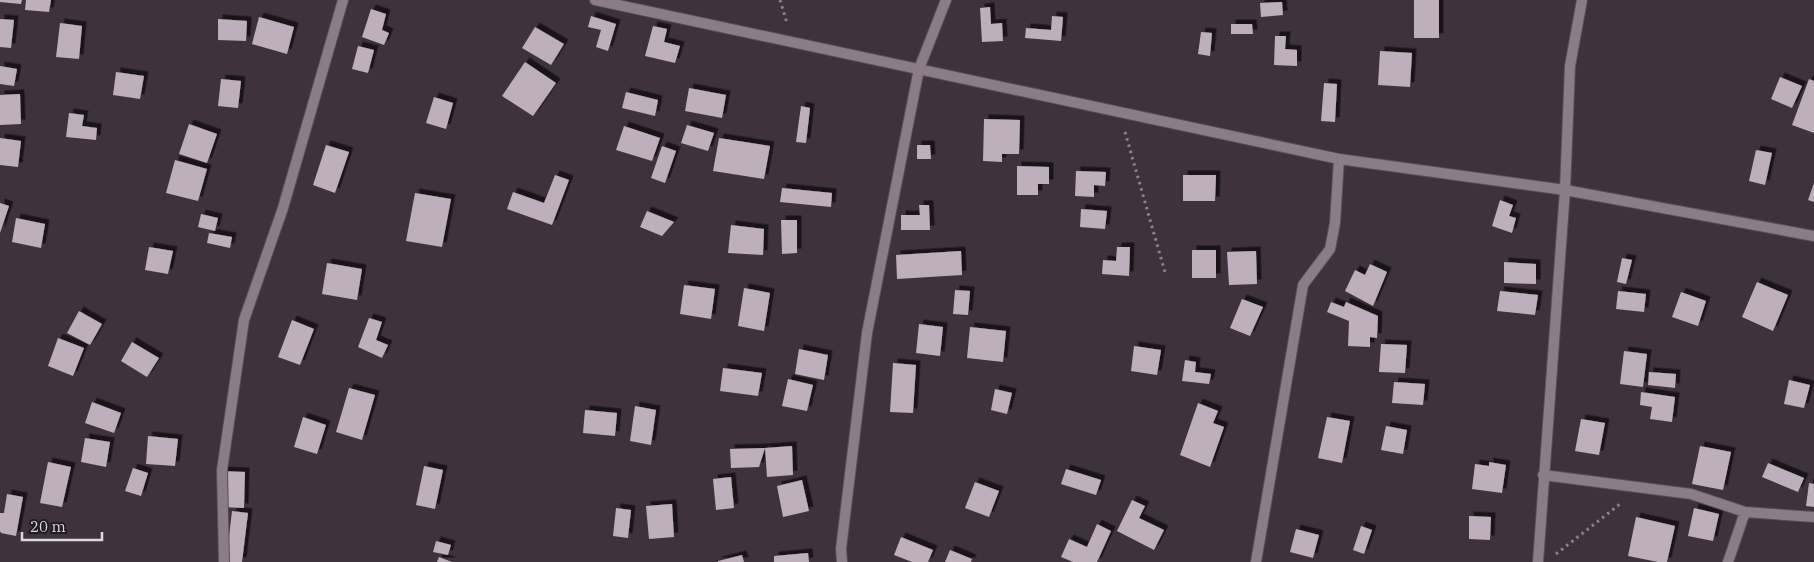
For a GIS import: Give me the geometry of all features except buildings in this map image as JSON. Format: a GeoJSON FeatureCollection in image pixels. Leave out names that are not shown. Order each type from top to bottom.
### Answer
{"type":"FeatureCollection","features":[{"type":"Feature","properties":{"kind":"street"},"geometry":{"type":"LineString","coordinates":[[224,562],[222,470],[244,320],[283,208],[343,0]]}},
{"type":"Feature","properties":{"kind":"street"},"geometry":{"type":"LineString","coordinates":[[595,0],[1339,159],[1565,190],[1814,236]]}},
{"type":"Feature","properties":{"kind":"street"},"geometry":{"type":"LineString","coordinates":[[842,562],[841,548],[867,333],[919,69],[946,0]]}},
{"type":"Feature","properties":{"kind":"street"},"geometry":{"type":"LineString","coordinates":[[1538,562],[1565,190],[1570,66],[1582,0]]}},
{"type":"Feature","properties":{"kind":"street"},"geometry":{"type":"LineString","coordinates":[[1256,562],[1303,285],[1330,248],[1335,223],[1339,159]]}},
{"type":"Feature","properties":{"kind":"street"},"geometry":{"type":"LineString","coordinates":[[1544,475],[1691,494],[1745,512],[1814,517]]}},
{"type":"Feature","properties":{"kind":"street"},"geometry":{"type":"LineString","coordinates":[[1728,562],[1745,512]]}},
{"type":"Feature","properties":{"kind":"path"},"geometry":{"type":"LineString","coordinates":[[1119,113],[1166,276]]}},
{"type":"Feature","properties":{"kind":"path"},"geometry":{"type":"LineString","coordinates":[[1555,556],[1640,488]]}}]}
